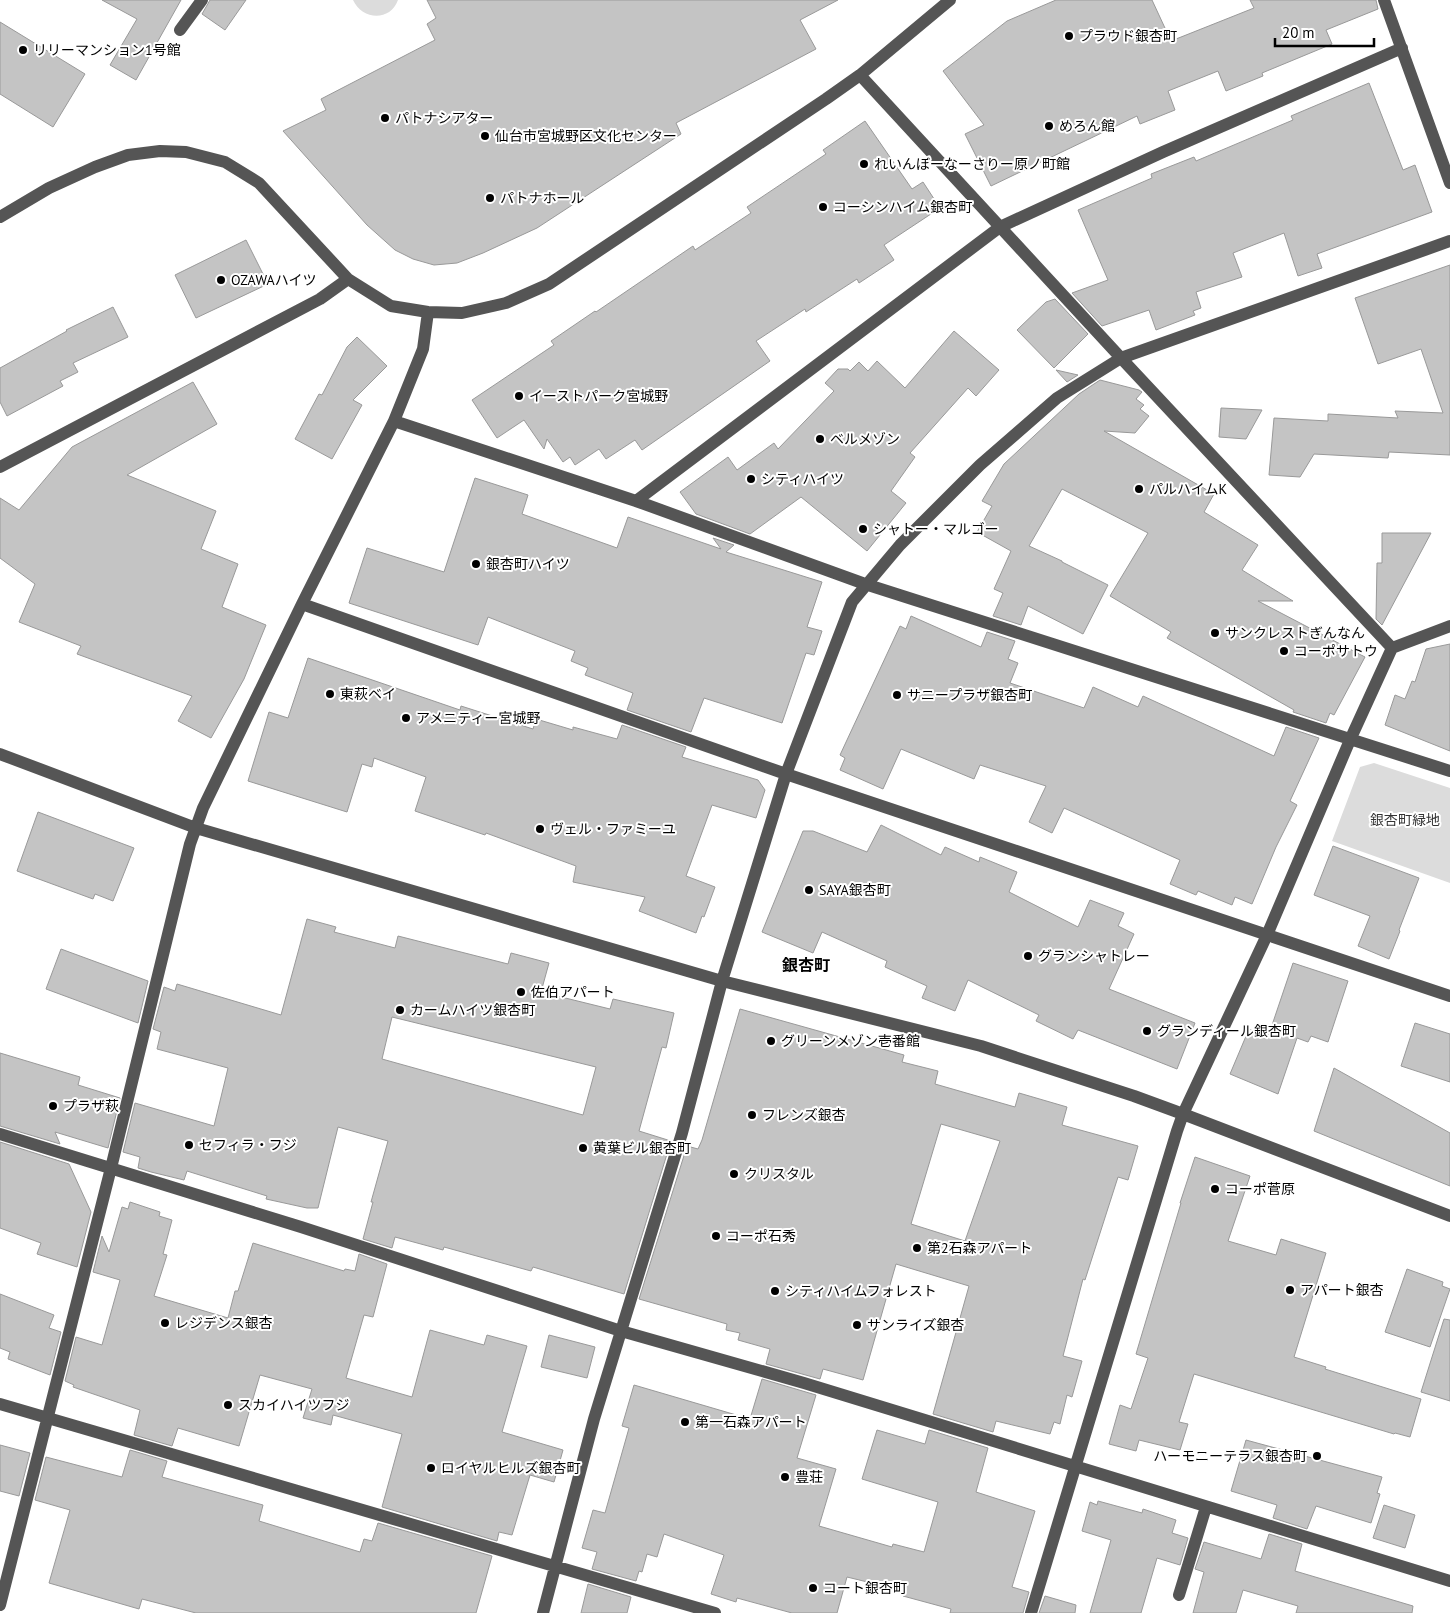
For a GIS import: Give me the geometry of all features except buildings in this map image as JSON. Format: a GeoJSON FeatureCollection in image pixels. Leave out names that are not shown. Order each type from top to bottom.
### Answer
{"type":"FeatureCollection","features":[{"type":"Feature","properties":{"kind":"street"},"geometry":{"type":"LineString","coordinates":[[180,30],[202,0]]}},
{"type":"Feature","properties":{"kind":"street"},"geometry":{"type":"LineString","coordinates":[[0,217],[55,185],[95,167],[128,156],[160,151],[186,152],[225,162],[259,183],[348,279],[390,306],[428,312],[462,313],[506,303],[549,284],[860,75],[950,0]]}},
{"type":"Feature","properties":{"kind":"street"},"geometry":{"type":"LineString","coordinates":[[1384,0],[1450,183]]}},
{"type":"Feature","properties":{"kind":"street"},"geometry":{"type":"LineString","coordinates":[[636,500],[1000,227],[1163,152],[1402,48]]}},
{"type":"Feature","properties":{"kind":"street"},"geometry":{"type":"LineString","coordinates":[[860,75],[1392,648]]}},
{"type":"Feature","properties":{"kind":"street"},"geometry":{"type":"LineString","coordinates":[[543,1613],[594,1419],[682,1133],[722,981],[786,774],[852,602],[865,584],[900,545],[980,465],[1057,398],[1121,358],[1450,241]]}},
{"type":"Feature","properties":{"kind":"street"},"geometry":{"type":"LineString","coordinates":[[0,467],[320,299],[348,279]]}},
{"type":"Feature","properties":{"kind":"street"},"geometry":{"type":"LineString","coordinates":[[0,1605],[111,1168],[190,844],[203,808],[302,604],[394,421],[423,349],[428,312]]}},
{"type":"Feature","properties":{"kind":"street"},"geometry":{"type":"LineString","coordinates":[[394,421],[636,500],[865,584],[1350,740],[1450,770]]}},
{"type":"Feature","properties":{"kind":"street"},"geometry":{"type":"LineString","coordinates":[[302,604],[786,774],[1450,996]]}},
{"type":"Feature","properties":{"kind":"street"},"geometry":{"type":"LineString","coordinates":[[1031,1613],[1176,1131],[1183,1114],[1267,935],[1350,740],[1392,648],[1450,626]]}},
{"type":"Feature","properties":{"kind":"street"},"geometry":{"type":"LineString","coordinates":[[0,754],[196,828],[722,981],[981,1046],[1183,1114],[1450,1216]]}},
{"type":"Feature","properties":{"kind":"street"},"geometry":{"type":"LineString","coordinates":[[0,1134],[311,1230],[621,1331],[804,1383],[1450,1581]]}},
{"type":"Feature","properties":{"kind":"street"},"geometry":{"type":"LineString","coordinates":[[0,1404],[715,1613]]}},
{"type":"Feature","properties":{"kind":"street"},"geometry":{"type":"LineString","coordinates":[[1179,1595],[1206,1506]]}},
{"type":"Feature","properties":{"kind":"green space"},"geometry":{"type":"Polygon","coordinates":[[[353,0],[398,0],[389,12],[376,16],[363,12],[353,0]]]}},
{"type":"Feature","properties":{"kind":"green space","name":"銀杏町緑地"},"geometry":{"type":"Polygon","coordinates":[[[1374,763],[1450,788],[1450,883],[1332,841],[1360,767],[1374,763]]]}},
{"type":"Feature","properties":{"kind":"place","name":"プラウド銀杏町"},"geometry":{"type":"Point","coordinates":[1069,36]}},
{"type":"Feature","properties":{"kind":"place","name":"リリーマンション1号館"},"geometry":{"type":"Point","coordinates":[23,50]}},
{"type":"Feature","properties":{"kind":"place","name":"パトナシアター"},"geometry":{"type":"Point","coordinates":[385,118]}},
{"type":"Feature","properties":{"kind":"place","name":"めろん館"},"geometry":{"type":"Point","coordinates":[1049,126]}},
{"type":"Feature","properties":{"kind":"place","name":"仙台市宮城野区文化センター"},"geometry":{"type":"Point","coordinates":[485,136]}},
{"type":"Feature","properties":{"kind":"place","name":"れいんぼーなーさりー原ノ町館"},"geometry":{"type":"Point","coordinates":[864,164]}},
{"type":"Feature","properties":{"kind":"place","name":"パトナホール"},"geometry":{"type":"Point","coordinates":[490,198]}},
{"type":"Feature","properties":{"kind":"place","name":"コーシンハイム銀杏町"},"geometry":{"type":"Point","coordinates":[823,207]}},
{"type":"Feature","properties":{"kind":"place","name":"OZAWAハイツ"},"geometry":{"type":"Point","coordinates":[221,280]}},
{"type":"Feature","properties":{"kind":"place","name":"イーストパーク宮城野"},"geometry":{"type":"Point","coordinates":[519,396]}},
{"type":"Feature","properties":{"kind":"place","name":"ベルメゾン"},"geometry":{"type":"Point","coordinates":[820,439]}},
{"type":"Feature","properties":{"kind":"place","name":"シティハイツ"},"geometry":{"type":"Point","coordinates":[751,479]}},
{"type":"Feature","properties":{"kind":"place","name":"パルハイムK"},"geometry":{"type":"Point","coordinates":[1139,489]}},
{"type":"Feature","properties":{"kind":"place","name":"シャトー・マルゴー"},"geometry":{"type":"Point","coordinates":[863,529]}},
{"type":"Feature","properties":{"kind":"place","name":"銀杏町ハイツ"},"geometry":{"type":"Point","coordinates":[476,564]}},
{"type":"Feature","properties":{"kind":"place","name":"サンクレストぎんなん"},"geometry":{"type":"Point","coordinates":[1215,633]}},
{"type":"Feature","properties":{"kind":"place","name":"コーポサトウ"},"geometry":{"type":"Point","coordinates":[1284,651]}},
{"type":"Feature","properties":{"kind":"place","name":"東萩ベイ"},"geometry":{"type":"Point","coordinates":[330,694]}},
{"type":"Feature","properties":{"kind":"place","name":"サニープラザ銀杏町"},"geometry":{"type":"Point","coordinates":[897,695]}},
{"type":"Feature","properties":{"kind":"place","name":"アメニティー宮城野"},"geometry":{"type":"Point","coordinates":[406,718]}},
{"type":"Feature","properties":{"kind":"place","name":"ヴェル・ファミーユ"},"geometry":{"type":"Point","coordinates":[540,829]}},
{"type":"Feature","properties":{"kind":"place","name":"SAYA銀杏町"},"geometry":{"type":"Point","coordinates":[809,890]}},
{"type":"Feature","properties":{"kind":"place","name":"グランシャトレー"},"geometry":{"type":"Point","coordinates":[1028,956]}},
{"type":"Feature","properties":{"kind":"place","name":"佐伯アパート"},"geometry":{"type":"Point","coordinates":[521,992]}},
{"type":"Feature","properties":{"kind":"place","name":"カームハイツ銀杏町"},"geometry":{"type":"Point","coordinates":[400,1010]}},
{"type":"Feature","properties":{"kind":"place","name":"グランディール銀杏町"},"geometry":{"type":"Point","coordinates":[1147,1031]}},
{"type":"Feature","properties":{"kind":"place","name":"グリーンメゾン壱番館"},"geometry":{"type":"Point","coordinates":[771,1041]}},
{"type":"Feature","properties":{"kind":"place","name":"プラザ萩"},"geometry":{"type":"Point","coordinates":[53,1106]}},
{"type":"Feature","properties":{"kind":"place","name":"フレンズ銀杏"},"geometry":{"type":"Point","coordinates":[752,1115]}},
{"type":"Feature","properties":{"kind":"place","name":"セフィラ・フジ"},"geometry":{"type":"Point","coordinates":[189,1145]}},
{"type":"Feature","properties":{"kind":"place","name":"黄葉ビル銀杏町"},"geometry":{"type":"Point","coordinates":[583,1148]}},
{"type":"Feature","properties":{"kind":"place","name":"クリスタル"},"geometry":{"type":"Point","coordinates":[734,1174]}},
{"type":"Feature","properties":{"kind":"place","name":"コーポ菅原"},"geometry":{"type":"Point","coordinates":[1215,1189]}},
{"type":"Feature","properties":{"kind":"place","name":"コーポ石秀"},"geometry":{"type":"Point","coordinates":[716,1236]}},
{"type":"Feature","properties":{"kind":"place","name":"第2石森アパート"},"geometry":{"type":"Point","coordinates":[917,1248]}},
{"type":"Feature","properties":{"kind":"place","name":"アパート銀杏"},"geometry":{"type":"Point","coordinates":[1290,1290]}},
{"type":"Feature","properties":{"kind":"place","name":"シティハイムフォレスト"},"geometry":{"type":"Point","coordinates":[775,1291]}},
{"type":"Feature","properties":{"kind":"place","name":"レジデンス銀杏"},"geometry":{"type":"Point","coordinates":[165,1323]}},
{"type":"Feature","properties":{"kind":"place","name":"サンライズ銀杏"},"geometry":{"type":"Point","coordinates":[857,1325]}},
{"type":"Feature","properties":{"kind":"place","name":"スカイハイツフジ"},"geometry":{"type":"Point","coordinates":[228,1405]}},
{"type":"Feature","properties":{"kind":"place","name":"第一石森アパート"},"geometry":{"type":"Point","coordinates":[685,1422]}},
{"type":"Feature","properties":{"kind":"place","name":"ハーモニーテラス銀杏町"},"geometry":{"type":"Point","coordinates":[1317,1456]}},
{"type":"Feature","properties":{"kind":"place","name":"ロイヤルヒルズ銀杏町"},"geometry":{"type":"Point","coordinates":[431,1468]}},
{"type":"Feature","properties":{"kind":"place","name":"豊荘"},"geometry":{"type":"Point","coordinates":[785,1477]}},
{"type":"Feature","properties":{"kind":"place","name":"コート銀杏町"},"geometry":{"type":"Point","coordinates":[813,1588]}},
{"type":"Feature","properties":{"kind":"district","name":"銀杏町"},"geometry":{"type":"Point","coordinates":[806,965]}}]}
